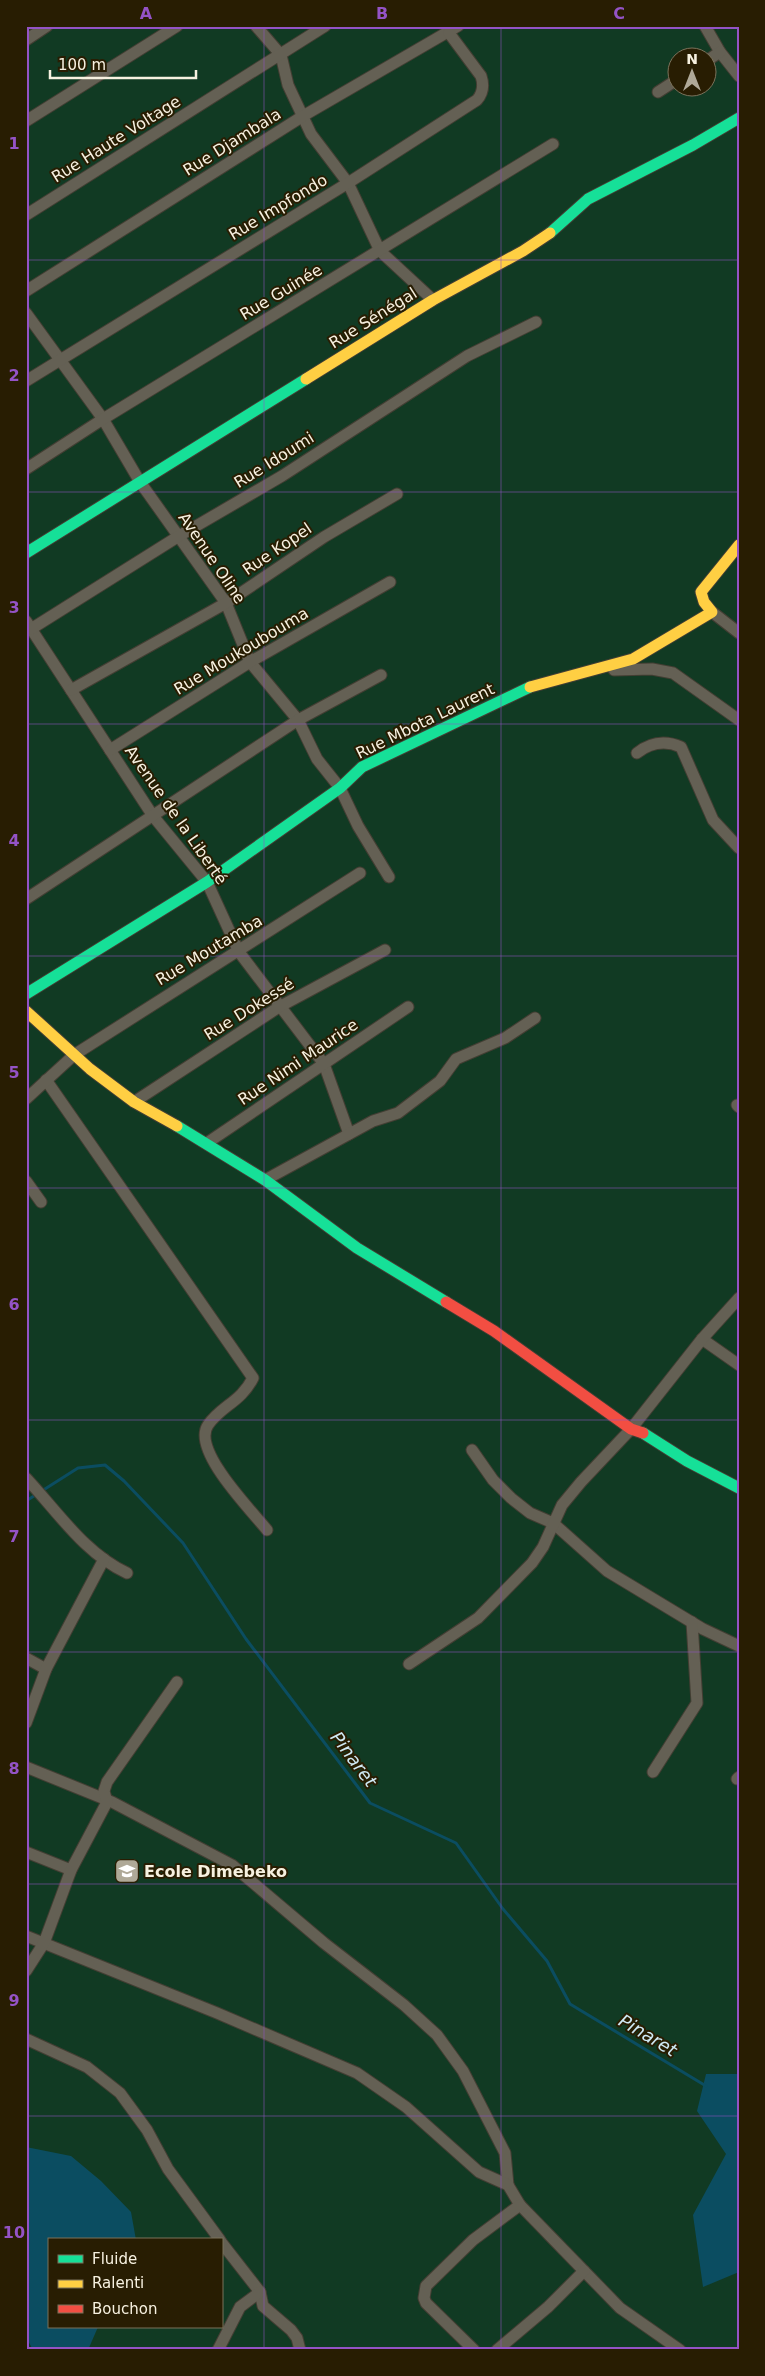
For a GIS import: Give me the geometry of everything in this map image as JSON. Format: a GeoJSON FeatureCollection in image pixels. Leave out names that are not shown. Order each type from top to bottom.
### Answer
{"type":"FeatureCollection","features":[{"type":"Feature","properties":{"kind":"street"},"geometry":{"type":"LineString","coordinates":[[26,40],[47,26]]}},
{"type":"Feature","properties":{"kind":"street"},"geometry":{"type":"LineString","coordinates":[[26,121],[176,26]]}},
{"type":"Feature","properties":{"kind":"street"},"geometry":{"type":"LineString","coordinates":[[256,26],[281,55],[288,85],[311,134],[348,183],[380,251],[433,300]]}},
{"type":"Feature","properties":{"kind":"street","name":"Rue Haute Voltage"},"geometry":{"type":"LineString","coordinates":[[26,215],[326,26]]}},
{"type":"Feature","properties":{"kind":"street"},"geometry":{"type":"LineString","coordinates":[[705,26],[720,52],[737,70]]}},
{"type":"Feature","properties":{"kind":"street","name":"Rue Djambala"},"geometry":{"type":"LineString","coordinates":[[26,291],[303,116],[454,30]]}},
{"type":"Feature","properties":{"kind":"street","name":"Rue Impfondo"},"geometry":{"type":"LineString","coordinates":[[26,381],[348,183],[477,100],[481,95],[483,84],[481,76],[454,30]]}},
{"type":"Feature","properties":{"kind":"street"},"geometry":{"type":"LineString","coordinates":[[658,92],[668,86]]}},
{"type":"Feature","properties":{"kind":"street","name":"Rue Sénégal"},"geometry":{"type":"LineString","coordinates":[[26,553],[433,300],[523,251],[554,230],[588,199],[693,145],[739,118]]}},
{"type":"Feature","properties":{"kind":"street","name":"Rue Guinée"},"geometry":{"type":"LineString","coordinates":[[26,469],[103,419],[553,144]]}},
{"type":"Feature","properties":{"kind":"street","name":"Avenue Oline"},"geometry":{"type":"LineString","coordinates":[[26,313],[103,419],[140,482],[226,602],[250,662],[298,720],[317,759],[340,788],[358,826],[389,877]]}},
{"type":"Feature","properties":{"kind":"street","name":"Rue Idoumi"},"geometry":{"type":"LineString","coordinates":[[29,625],[282,476],[468,356],[536,322]]}},
{"type":"Feature","properties":{"kind":"street","name":"Rue Kopel"},"geometry":{"type":"LineString","coordinates":[[71,690],[226,602],[324,537],[397,494]]}},
{"type":"Feature","properties":{"kind":"street"},"geometry":{"type":"LineString","coordinates":[[739,545],[701,592],[704,602],[712,612],[739,633]]}},
{"type":"Feature","properties":{"kind":"street","name":"Rue Moukoubouma"},"geometry":{"type":"LineString","coordinates":[[110,750],[250,662],[390,582]]}},
{"type":"Feature","properties":{"kind":"street","name":"Rue Mbota Laurent"},"geometry":{"type":"LineString","coordinates":[[26,994],[207,882],[340,788],[362,768],[526,688],[549,680],[599,670],[634,658],[712,612]]}},
{"type":"Feature","properties":{"kind":"street","name":"Avenue de la Liberté"},"geometry":{"type":"LineString","coordinates":[[29,625],[153,816],[207,882],[239,952],[324,1064],[349,1134]]}},
{"type":"Feature","properties":{"kind":"street"},"geometry":{"type":"LineString","coordinates":[[599,670],[652,669],[673,673],[739,720]]}},
{"type":"Feature","properties":{"kind":"street"},"geometry":{"type":"LineString","coordinates":[[26,899],[298,720],[381,675]]}},
{"type":"Feature","properties":{"kind":"street"},"geometry":{"type":"LineString","coordinates":[[637,753],[645,746],[657,742],[672,743],[682,747],[713,820],[739,848]]}},
{"type":"Feature","properties":{"kind":"street","name":"Rue Moutamba"},"geometry":{"type":"LineString","coordinates":[[26,1098],[74,1055],[158,1000],[239,952],[360,873]]}},
{"type":"Feature","properties":{"kind":"street","name":"Rue Dokessé"},"geometry":{"type":"LineString","coordinates":[[134,1102],[279,1007],[385,950]]}},
{"type":"Feature","properties":{"kind":"street","name":"Rue Nimi Maurice"},"geometry":{"type":"LineString","coordinates":[[207,1143],[408,1007]]}},
{"type":"Feature","properties":{"kind":"street"},"geometry":{"type":"LineString","coordinates":[[26,1011],[74,1055],[134,1102],[207,1143],[264,1180],[357,1248],[494,1331],[631,1429],[639,1430],[687,1461],[739,1488]]}},
{"type":"Feature","properties":{"kind":"street"},"geometry":{"type":"LineString","coordinates":[[264,1180],[373,1121],[398,1113],[440,1081],[456,1058],[505,1038],[535,1018]]}},
{"type":"Feature","properties":{"kind":"street"},"geometry":{"type":"LineString","coordinates":[[46,1080],[253,1378],[246,1391],[208,1425],[205,1437],[213,1462],[268,1530]]}},
{"type":"Feature","properties":{"kind":"street"},"geometry":{"type":"LineString","coordinates":[[26,1182],[41,1202]]}},
{"type":"Feature","properties":{"kind":"street"},"geometry":{"type":"LineString","coordinates":[[409,1664],[484,1612],[532,1563],[543,1547],[552,1523],[562,1505],[631,1429],[702,1339],[738,1301]]}},
{"type":"Feature","properties":{"kind":"street"},"geometry":{"type":"LineString","coordinates":[[702,1339],[739,1365]]}},
{"type":"Feature","properties":{"kind":"street"},"geometry":{"type":"LineString","coordinates":[[472,1450],[493,1480],[511,1498],[530,1513],[552,1523],[607,1571],[692,1622],[739,1646]]}},
{"type":"Feature","properties":{"kind":"street"},"geometry":{"type":"LineString","coordinates":[[26,1478],[62,1516],[75,1534],[110,1565],[127,1573]]}},
{"type":"Feature","properties":{"kind":"street"},"geometry":{"type":"LineString","coordinates":[[26,1723],[46,1668],[104,1558]]}},
{"type":"Feature","properties":{"kind":"street"},"geometry":{"type":"LineString","coordinates":[[653,1772],[697,1703],[692,1622]]}},
{"type":"Feature","properties":{"kind":"street"},"geometry":{"type":"LineString","coordinates":[[26,1658],[46,1668]]}},
{"type":"Feature","properties":{"kind":"street"},"geometry":{"type":"LineString","coordinates":[[26,1971],[44,1943],[72,1870],[107,1802],[104,1791],[108,1782],[177,1682]]}},
{"type":"Feature","properties":{"kind":"street"},"geometry":{"type":"LineString","coordinates":[[26,1767],[107,1802],[112,1802],[182,1837],[232,1865],[324,1943],[404,2005],[437,2035],[463,2071],[505,2154],[508,2185],[520,2205],[620,2308],[670,2345],[680,2350]]}},
{"type":"Feature","properties":{"kind":"street"},"geometry":{"type":"LineString","coordinates":[[26,1852],[72,1870]]}},
{"type":"Feature","properties":{"kind":"street"},"geometry":{"type":"LineString","coordinates":[[26,1936],[226,2016],[357,2073],[406,2107],[479,2172],[508,2185]]}},
{"type":"Feature","properties":{"kind":"street"},"geometry":{"type":"LineString","coordinates":[[26,2039],[87,2067],[120,2093],[147,2130],[168,2169],[219,2238]]}},
{"type":"Feature","properties":{"kind":"street"},"geometry":{"type":"LineString","coordinates":[[474,2350],[426,2303],[424,2298],[426,2286],[473,2240],[520,2205]]}},
{"type":"Feature","properties":{"kind":"street"},"geometry":{"type":"LineString","coordinates":[[222,2242],[260,2292],[263,2306],[291,2330],[297,2338],[300,2350]]}},
{"type":"Feature","properties":{"kind":"street"},"geometry":{"type":"LineString","coordinates":[[496,2350],[548,2307],[584,2271]]}},
{"type":"Feature","properties":{"kind":"street"},"geometry":{"type":"LineString","coordinates":[[218,2350],[240,2307],[260,2292]]}},
{"type":"Feature","properties":{"kind":"green space"},"geometry":{"type":"Polygon","coordinates":[[[26,26],[739,26],[739,2350],[26,2350],[26,26]]]}},
{"type":"Feature","properties":{"kind":"water"},"geometry":{"type":"Polygon","coordinates":[[[706,2074],[739,2074],[739,2272],[703,2287],[693,2215],[726,2154],[697,2111],[706,2074]]]}},
{"type":"Feature","properties":{"kind":"water"},"geometry":{"type":"Polygon","coordinates":[[[26,2147],[71,2156],[101,2181],[131,2212],[136,2238],[48,2238],[48,2328],[98,2328],[88,2350],[33,2350],[26,2337],[26,2147]]]}},
{"type":"Feature","properties":{"kind":"waterway","name":"Pinaret"},"geometry":{"type":"LineString","coordinates":[[26,1501],[78,1468],[105,1465],[124,1481],[183,1543],[246,1639],[370,1803],[456,1843],[503,1909],[547,1961],[570,2004],[706,2086]]}},
{"type":"Feature","properties":{"kind":"traffic: fast"},"geometry":{"type":"LineString","coordinates":[[550,233],[588,199],[693,145],[739,118]]}},
{"type":"Feature","properties":{"kind":"traffic: fast"},"geometry":{"type":"LineString","coordinates":[[26,553],[306,379]]}},
{"type":"Feature","properties":{"kind":"traffic: fast"},"geometry":{"type":"LineString","coordinates":[[26,994],[207,882],[340,788],[362,767],[530,687]]}},
{"type":"Feature","properties":{"kind":"traffic: fast"},"geometry":{"type":"LineString","coordinates":[[177,1126],[265,1180],[357,1248],[446,1302]]}},
{"type":"Feature","properties":{"kind":"traffic: fast"},"geometry":{"type":"LineString","coordinates":[[643,1433],[687,1461],[739,1488]]}},
{"type":"Feature","properties":{"kind":"traffic: slow"},"geometry":{"type":"LineString","coordinates":[[306,379],[433,300],[523,251],[550,233]]}},
{"type":"Feature","properties":{"kind":"traffic: slow"},"geometry":{"type":"LineString","coordinates":[[530,687],[633,659],[712,612],[704,602],[701,592],[739,545]]}},
{"type":"Feature","properties":{"kind":"traffic: slow"},"geometry":{"type":"LineString","coordinates":[[26,1011],[90,1069],[134,1102],[177,1126]]}},
{"type":"Feature","properties":{"kind":"traffic: jam"},"geometry":{"type":"LineString","coordinates":[[446,1302],[494,1331],[631,1429],[643,1433]]}},
{"type":"Feature","properties":{"kind":"place","name":"Ecole Dimebeko"},"geometry":{"type":"Point","coordinates":[127,1871]}}]}
